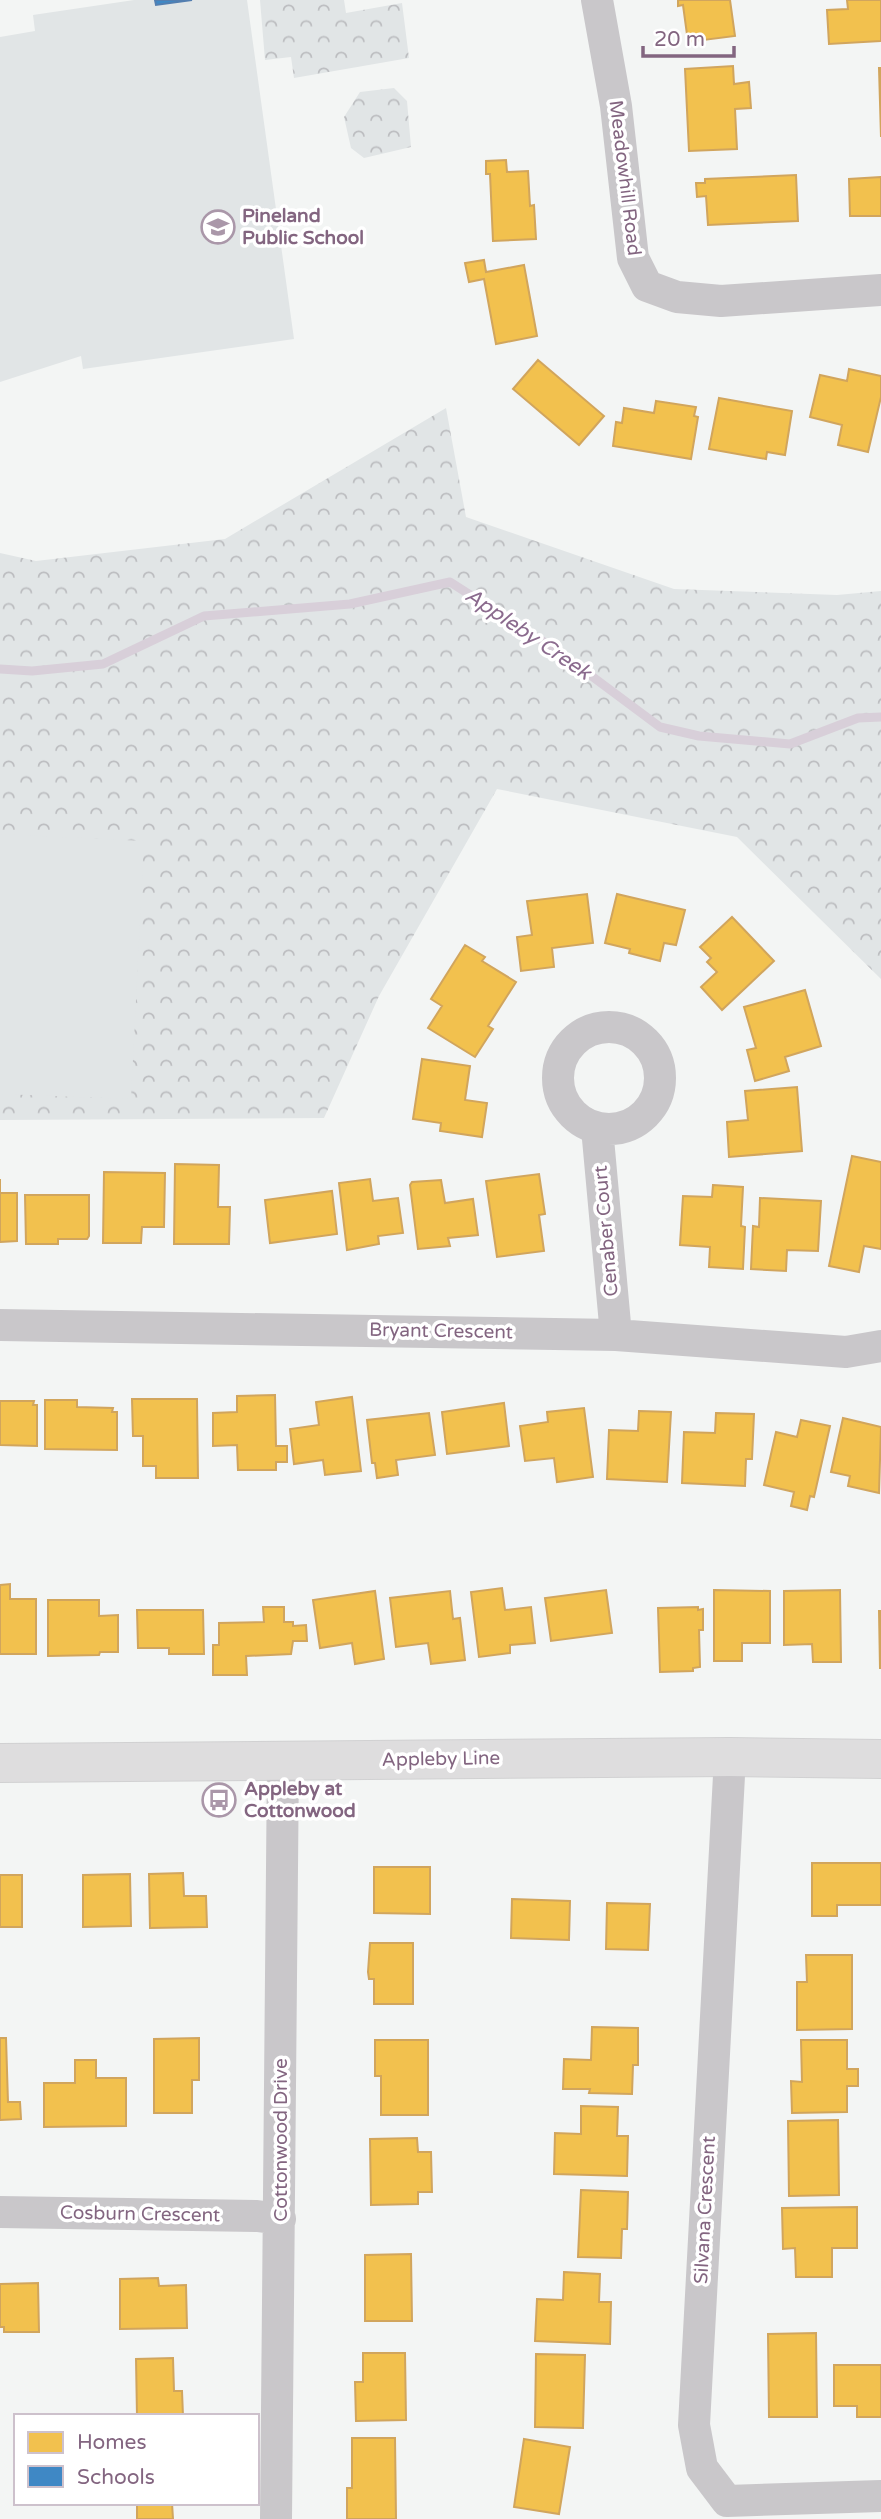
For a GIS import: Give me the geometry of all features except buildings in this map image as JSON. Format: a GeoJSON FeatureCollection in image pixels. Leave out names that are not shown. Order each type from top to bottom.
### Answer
{"type":"FeatureCollection","features":[{"type":"Feature","properties":{"kind":"main road","name":"Appleby Line"},"geometry":{"type":"LineString","coordinates":[[0,1763],[730,1757],[881,1759]]}},
{"type":"Feature","properties":{"kind":"street","name":"Meadowhill Road"},"geometry":{"type":"LineString","coordinates":[[597,0],[616,106],[633,258],[647,286],[677,297],[722,301],[881,290]]}},
{"type":"Feature","properties":{"kind":"street","name":"Cenaber Court"},"geometry":{"type":"LineString","coordinates":[[597,1128],[616,1335]]}},
{"type":"Feature","properties":{"kind":"street","name":"Bryant Crescent"},"geometry":{"type":"LineString","coordinates":[[0,1325],[616,1335],[846,1352],[881,1346]]}},
{"type":"Feature","properties":{"kind":"street","name":"Silvana Crescent"},"geometry":{"type":"LineString","coordinates":[[730,1757],[694,2425],[702,2468],[727,2501],[881,2496]]}},
{"type":"Feature","properties":{"kind":"street","name":"Cottonwood Drive"},"geometry":{"type":"LineString","coordinates":[[276,2519],[283,1760]]}},
{"type":"Feature","properties":{"kind":"street","name":"Cosburn Crescent"},"geometry":{"type":"LineString","coordinates":[[0,2212],[280,2218]]}},
{"type":"Feature","properties":{"kind":"green space"},"geometry":{"type":"Polygon","coordinates":[[[134,0],[247,0],[294,339],[83,369],[81,356],[0,382],[0,37],[35,31],[33,15],[134,0]]]}},
{"type":"Feature","properties":{"kind":"green space"},"geometry":{"type":"Polygon","coordinates":[[[260,0],[344,0],[346,13],[402,3],[409,58],[294,78],[291,57],[265,60],[260,0]]]}},
{"type":"Feature","properties":{"kind":"green space"},"geometry":{"type":"Polygon","coordinates":[[[394,88],[407,101],[411,147],[364,158],[351,148],[344,117],[360,92],[394,88]]]}},
{"type":"Feature","properties":{"kind":"green space"},"geometry":{"type":"Polygon","coordinates":[[[446,408],[466,517],[674,589],[837,595],[881,591],[881,979],[737,837],[497,789],[379,996],[324,1118],[0,1120],[0,553],[36,561],[225,539],[446,408]]]}},
{"type":"Feature","properties":{"kind":"green space"},"geometry":{"type":"Polygon","coordinates":[[[0,834],[144,841],[131,1099],[0,1094],[0,834]]]}},
{"type":"Feature","properties":{"kind":"waterway","name":"Appleby Creek"},"geometry":{"type":"LineString","coordinates":[[0,669],[32,671],[103,664],[204,616],[350,604],[450,582],[558,651],[660,727],[699,736],[790,744],[858,718],[881,717]]}},
{"type":"Feature","properties":{"kind":"place","name":"Pineland Public School"},"geometry":{"type":"Point","coordinates":[218,227]}},
{"type":"Feature","properties":{"kind":"place","name":"Appleby at Cottonwood"},"geometry":{"type":"Point","coordinates":[219,1800]}}]}
